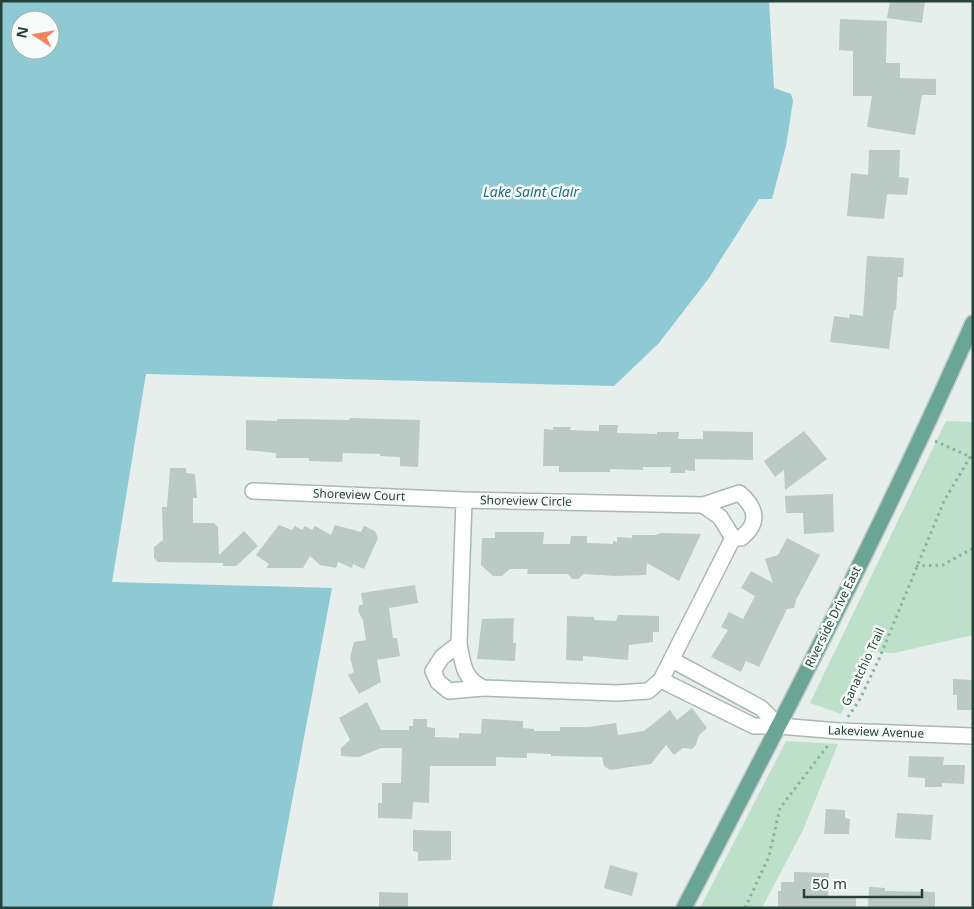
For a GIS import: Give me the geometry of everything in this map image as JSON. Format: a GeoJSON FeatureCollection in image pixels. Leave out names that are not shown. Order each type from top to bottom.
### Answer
{"type":"FeatureCollection","features":[{"type":"Feature","properties":{"kind":"main road","name":"Riverside Drive East"},"geometry":{"type":"LineString","coordinates":[[684,908],[780,726],[922,435],[973,323]]}},
{"type":"Feature","properties":{"kind":"street","name":"Shoreview Court"},"geometry":{"type":"LineString","coordinates":[[254,491],[464,500]]}},
{"type":"Feature","properties":{"kind":"street","name":"Shoreview Circle"},"geometry":{"type":"LineString","coordinates":[[483,688],[471,682],[464,667],[459,644],[464,500],[703,505],[739,493],[751,503],[754,517],[752,530],[742,538],[733,538]]}},
{"type":"Feature","properties":{"kind":"street"},"geometry":{"type":"LineString","coordinates":[[459,644],[442,657],[432,671],[438,682],[448,691],[483,688],[617,693],[648,691],[662,680],[733,538],[720,517],[703,505]]}},
{"type":"Feature","properties":{"kind":"street"},"geometry":{"type":"LineString","coordinates":[[672,660],[761,708],[780,726]]}},
{"type":"Feature","properties":{"kind":"street"},"geometry":{"type":"LineString","coordinates":[[662,680],[754,726],[780,726]]}},
{"type":"Feature","properties":{"kind":"street","name":"Lakeview Avenue"},"geometry":{"type":"LineString","coordinates":[[780,726],[839,731],[973,736]]}},
{"type":"Feature","properties":{"kind":"path"},"geometry":{"type":"LineString","coordinates":[[922,435],[972,458]]}},
{"type":"Feature","properties":{"kind":"path","name":"Ganatchio Trail"},"geometry":{"type":"LineString","coordinates":[[745,908],[769,856],[780,808],[839,731],[860,698],[879,659],[944,501],[972,458],[973,452]]}},
{"type":"Feature","properties":{"kind":"path"},"geometry":{"type":"LineString","coordinates":[[916,566],[943,565],[973,548]]}},
{"type":"Feature","properties":{"kind":"green space"},"geometry":{"type":"Polygon","coordinates":[[[946,421],[973,422],[973,635],[894,653],[870,652],[841,714],[810,703],[946,421]]]}},
{"type":"Feature","properties":{"kind":"green space"},"geometry":{"type":"Polygon","coordinates":[[[786,741],[838,744],[803,830],[762,908],[700,908],[786,741]]]}},
{"type":"Feature","properties":{"kind":"water","name":"Lake Saint Clair"},"geometry":{"type":"Polygon","coordinates":[[[1,1],[769,1],[774,88],[791,94],[793,101],[786,146],[772,199],[759,199],[709,278],[659,343],[614,386],[146,374],[112,582],[332,588],[272,908],[1,908],[1,1]]]}},
{"type":"Feature","properties":{"kind":"building"},"geometry":{"type":"Polygon","coordinates":[[[890,1],[925,1],[922,23],[887,18],[890,1]]]}},
{"type":"Feature","properties":{"kind":"building"},"geometry":{"type":"Polygon","coordinates":[[[840,19],[887,21],[886,63],[900,63],[900,78],[936,79],[936,95],[922,95],[915,135],[867,127],[872,96],[853,96],[853,51],[839,50],[840,19]]]}},
{"type":"Feature","properties":{"kind":"building"},"geometry":{"type":"Polygon","coordinates":[[[869,150],[900,150],[899,177],[909,178],[907,195],[887,194],[884,219],[847,216],[851,173],[868,175],[869,150]]]}},
{"type":"Feature","properties":{"kind":"building"},"geometry":{"type":"Polygon","coordinates":[[[867,256],[904,258],[903,277],[898,277],[896,310],[894,310],[889,349],[830,342],[834,316],[849,318],[850,314],[863,316],[867,256]]]}},
{"type":"Feature","properties":{"kind":"building"},"geometry":{"type":"Polygon","coordinates":[[[350,418],[420,420],[418,467],[400,466],[400,457],[380,456],[380,454],[343,453],[342,462],[309,461],[309,458],[276,458],[276,453],[246,450],[246,420],[349,420],[350,418]]]}},
{"type":"Feature","properties":{"kind":"building"},"geometry":{"type":"Polygon","coordinates":[[[599,425],[618,425],[617,433],[657,434],[657,432],[679,432],[678,439],[703,439],[703,431],[753,432],[753,460],[695,459],[695,471],[685,470],[685,473],[670,473],[671,467],[643,467],[643,470],[610,469],[610,472],[559,472],[559,466],[543,466],[544,429],[553,430],[553,427],[571,427],[570,430],[599,431],[599,425]]]}},
{"type":"Feature","properties":{"kind":"building"},"geometry":{"type":"Polygon","coordinates":[[[804,431],[827,459],[785,490],[784,470],[775,477],[764,461],[804,431]]]}},
{"type":"Feature","properties":{"kind":"building"},"geometry":{"type":"Polygon","coordinates":[[[170,468],[186,468],[186,473],[195,474],[197,498],[193,498],[193,523],[214,523],[218,527],[219,555],[244,531],[258,546],[236,566],[223,566],[223,563],[158,562],[154,558],[154,547],[163,540],[162,507],[167,507],[170,468]]]}},
{"type":"Feature","properties":{"kind":"building"},"geometry":{"type":"Polygon","coordinates":[[[833,494],[834,532],[804,534],[803,513],[786,513],[785,496],[833,494]]]}},
{"type":"Feature","properties":{"kind":"building"},"geometry":{"type":"Polygon","coordinates":[[[279,525],[292,530],[295,526],[302,530],[305,526],[312,530],[315,526],[331,535],[335,525],[361,532],[364,526],[375,531],[378,538],[364,569],[353,564],[352,568],[338,562],[336,568],[320,565],[310,556],[303,568],[266,568],[269,564],[256,555],[279,525]]]}},
{"type":"Feature","properties":{"kind":"building"},"geometry":{"type":"Polygon","coordinates":[[[495,532],[544,532],[543,544],[570,544],[571,536],[587,536],[587,543],[613,544],[613,541],[617,542],[617,537],[632,538],[632,535],[655,535],[661,533],[701,534],[679,581],[647,563],[646,575],[584,574],[578,579],[572,579],[568,574],[527,574],[528,569],[510,569],[502,576],[493,576],[481,565],[482,538],[495,538],[495,532]]]}},
{"type":"Feature","properties":{"kind":"building"},"geometry":{"type":"Polygon","coordinates":[[[787,538],[820,555],[796,600],[794,608],[787,609],[759,667],[746,661],[741,672],[711,657],[728,630],[721,627],[729,612],[743,619],[755,596],[741,588],[751,571],[773,583],[765,559],[778,555],[787,538]]]}},
{"type":"Feature","properties":{"kind":"building"},"geometry":{"type":"Polygon","coordinates":[[[415,585],[418,603],[389,608],[393,638],[397,638],[400,656],[377,660],[381,682],[359,694],[348,675],[354,672],[350,658],[354,642],[366,640],[363,620],[358,611],[359,606],[363,604],[361,593],[415,585]]]}},
{"type":"Feature","properties":{"kind":"building"},"geometry":{"type":"Polygon","coordinates":[[[618,615],[659,616],[659,632],[653,632],[653,642],[629,645],[628,660],[583,656],[583,661],[566,660],[567,616],[594,617],[594,620],[616,621],[618,615]]]}},
{"type":"Feature","properties":{"kind":"building"},"geometry":{"type":"Polygon","coordinates":[[[514,618],[513,643],[516,643],[515,661],[477,659],[482,619],[514,618]]]}},
{"type":"Feature","properties":{"kind":"building"},"geometry":{"type":"Polygon","coordinates":[[[953,679],[973,680],[973,710],[957,710],[957,695],[953,695],[953,679]]]}},
{"type":"Feature","properties":{"kind":"building"},"geometry":{"type":"Polygon","coordinates":[[[367,702],[381,730],[409,730],[409,726],[413,726],[413,719],[427,719],[427,727],[435,728],[435,737],[459,738],[459,733],[481,734],[482,719],[523,721],[523,728],[534,729],[534,731],[560,731],[560,727],[588,727],[616,723],[618,735],[644,731],[670,710],[677,720],[692,708],[707,728],[699,735],[696,745],[692,749],[683,748],[674,755],[666,745],[651,764],[610,770],[604,766],[602,757],[551,756],[551,754],[527,753],[527,758],[496,757],[496,766],[430,766],[429,803],[413,802],[412,819],[378,818],[378,803],[382,803],[382,783],[401,783],[402,748],[381,748],[359,757],[341,756],[341,748],[350,740],[339,718],[367,702]]]}},
{"type":"Feature","properties":{"kind":"building"},"geometry":{"type":"Polygon","coordinates":[[[909,756],[944,757],[943,765],[965,765],[964,784],[942,783],[942,787],[925,787],[925,778],[908,777],[909,756]]]}},
{"type":"Feature","properties":{"kind":"building"},"geometry":{"type":"Polygon","coordinates":[[[826,809],[845,810],[845,818],[850,819],[849,834],[824,834],[826,809]]]}},
{"type":"Feature","properties":{"kind":"building"},"geometry":{"type":"Polygon","coordinates":[[[897,813],[933,815],[931,840],[895,838],[897,813]]]}},
{"type":"Feature","properties":{"kind":"building"},"geometry":{"type":"Polygon","coordinates":[[[413,830],[451,831],[451,860],[418,861],[418,852],[413,851],[413,830]]]}},
{"type":"Feature","properties":{"kind":"building"},"geometry":{"type":"Polygon","coordinates":[[[610,865],[638,873],[632,896],[604,888],[610,865]]]}},
{"type":"Feature","properties":{"kind":"building"},"geometry":{"type":"Polygon","coordinates":[[[794,872],[829,873],[828,896],[856,897],[856,908],[778,908],[778,891],[781,891],[781,882],[794,882],[794,872]]]}},
{"type":"Feature","properties":{"kind":"building"},"geometry":{"type":"Polygon","coordinates":[[[869,887],[885,888],[885,891],[935,892],[935,908],[868,908],[869,887]]]}},
{"type":"Feature","properties":{"kind":"building"},"geometry":{"type":"Polygon","coordinates":[[[379,892],[408,893],[408,908],[379,908],[379,892]]]}}]}
